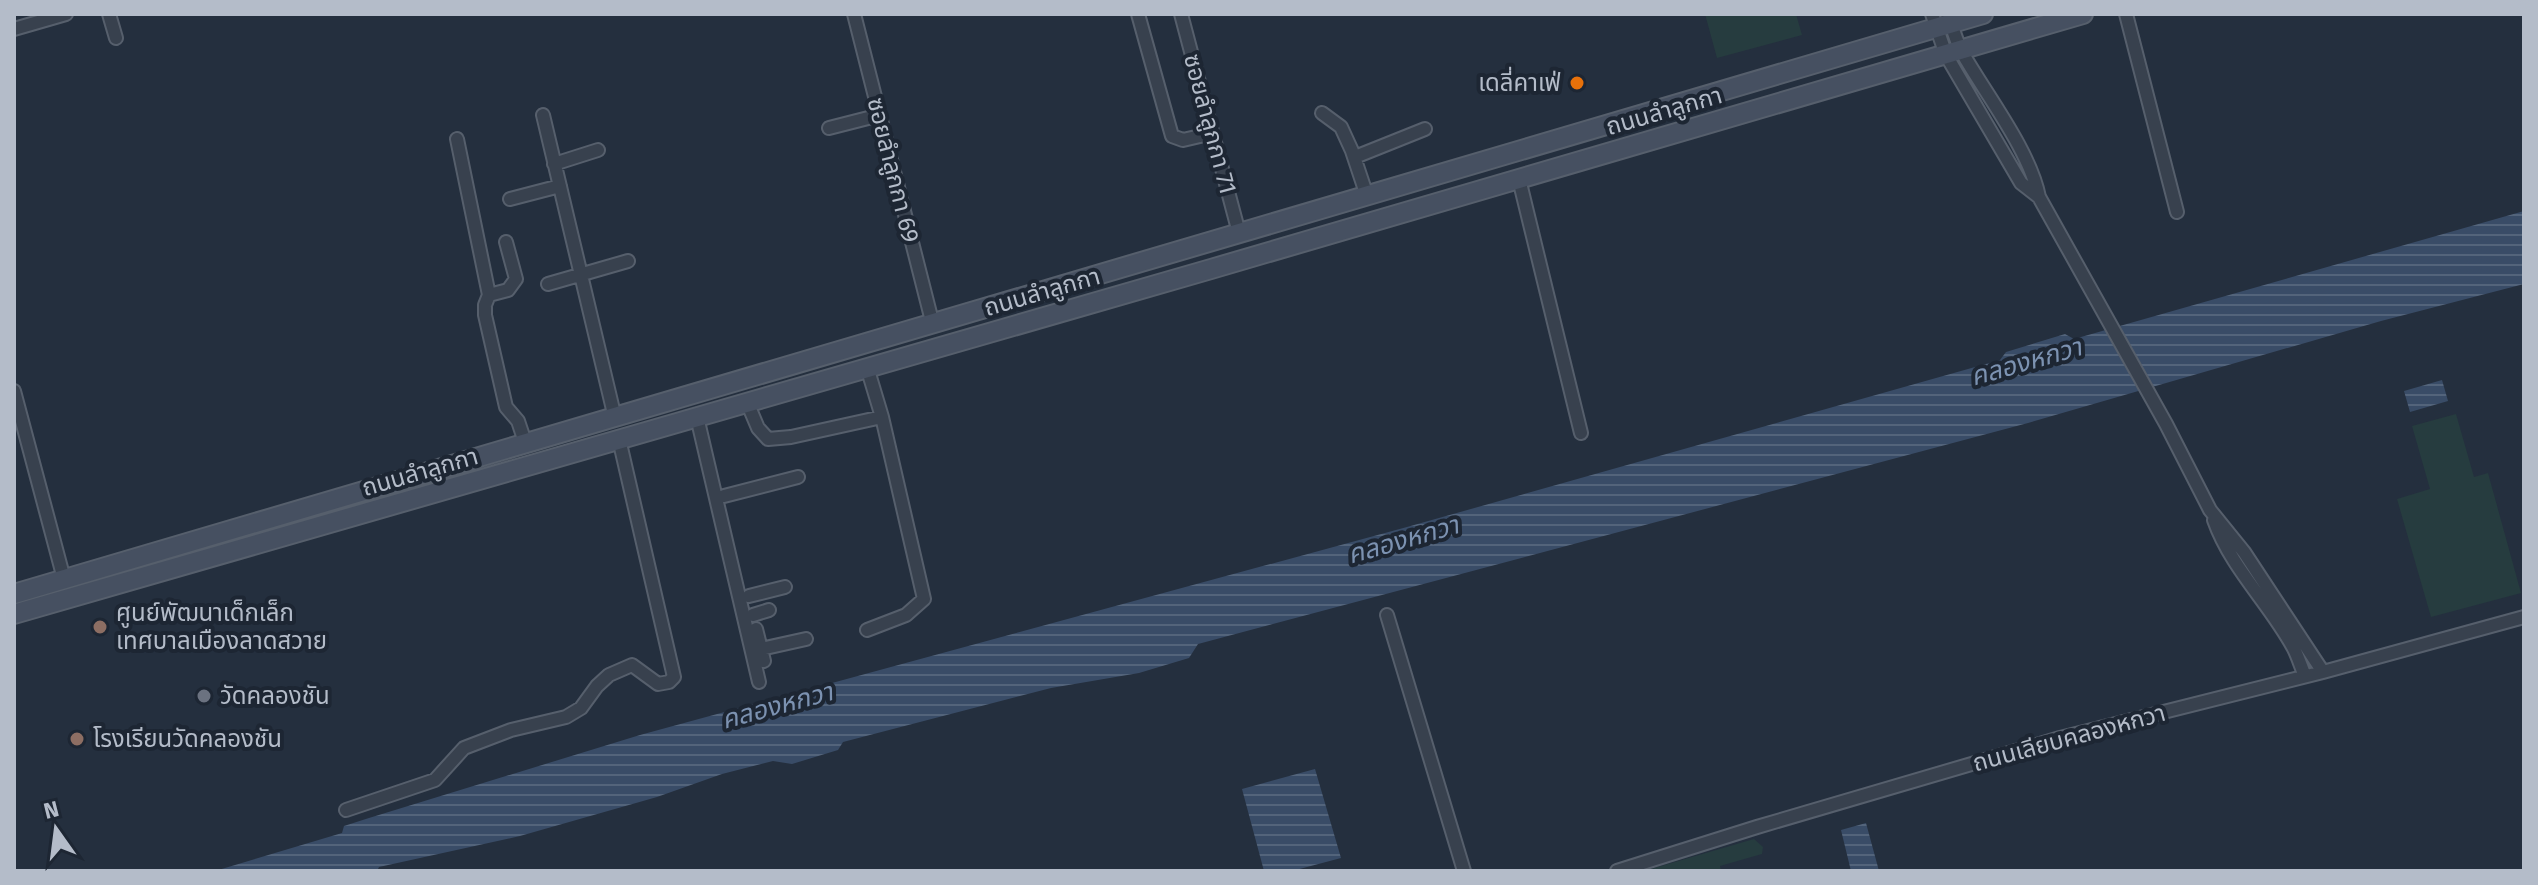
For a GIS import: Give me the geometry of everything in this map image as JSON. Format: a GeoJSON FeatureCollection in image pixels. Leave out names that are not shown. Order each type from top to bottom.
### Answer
{"type":"FeatureCollection","features":[{"type":"Feature","properties":{"kind":"main road","name":"ถนนลำลูกกา"},"geometry":{"type":"LineString","coordinates":[[14,594],[1367,196],[1942,20],[1983,14]]}},
{"type":"Feature","properties":{"kind":"main road","name":"ถนนลำลูกกา"},"geometry":{"type":"LineString","coordinates":[[14,614],[2083,14]]}},
{"type":"Feature","properties":{"kind":"main road"},"geometry":{"type":"LineString","coordinates":[[806,362],[811,384]]}},
{"type":"Feature","properties":{"kind":"street"},"geometry":{"type":"LineString","coordinates":[[14,29],[66,14]]}},
{"type":"Feature","properties":{"kind":"street"},"geometry":{"type":"LineString","coordinates":[[109,14],[116,38]]}},
{"type":"Feature","properties":{"kind":"street","name":"ซอยลำลูกกา 69"},"geometry":{"type":"LineString","coordinates":[[854,14],[933,325]]}},
{"type":"Feature","properties":{"kind":"street"},"geometry":{"type":"LineString","coordinates":[[1138,14],[1172,136],[1183,140],[1213,133]]}},
{"type":"Feature","properties":{"kind":"street","name":"ซอยลำลูกกา 71"},"geometry":{"type":"LineString","coordinates":[[1181,14],[1239,233]]}},
{"type":"Feature","properties":{"kind":"street"},"geometry":{"type":"LineString","coordinates":[[2126,14],[2177,212]]}},
{"type":"Feature","properties":{"kind":"street"},"geometry":{"type":"LineString","coordinates":[[1942,20],[1981,114],[2021,183],[2039,197]]}},
{"type":"Feature","properties":{"kind":"street"},"geometry":{"type":"LineString","coordinates":[[1953,52],[1993,105],[2019,149],[2039,197],[2166,424],[2210,510],[2226,549],[2294,648],[2305,676]]}},
{"type":"Feature","properties":{"kind":"street"},"geometry":{"type":"LineString","coordinates":[[1981,114],[1993,105]]}},
{"type":"Feature","properties":{"kind":"street"},"geometry":{"type":"LineString","coordinates":[[1322,113],[1341,127],[1355,157],[1367,196]]}},
{"type":"Feature","properties":{"kind":"street"},"geometry":{"type":"LineString","coordinates":[[543,115],[615,418]]}},
{"type":"Feature","properties":{"kind":"street"},"geometry":{"type":"LineString","coordinates":[[829,128],[880,115]]}},
{"type":"Feature","properties":{"kind":"street"},"geometry":{"type":"LineString","coordinates":[[1355,157],[1425,129]]}},
{"type":"Feature","properties":{"kind":"street"},"geometry":{"type":"LineString","coordinates":[[457,139],[489,295],[485,315],[506,407],[518,421],[526,445]]}},
{"type":"Feature","properties":{"kind":"street"},"geometry":{"type":"LineString","coordinates":[[2006,157],[2019,149]]}},
{"type":"Feature","properties":{"kind":"street"},"geometry":{"type":"LineString","coordinates":[[554,164],[598,150]]}},
{"type":"Feature","properties":{"kind":"street"},"geometry":{"type":"LineString","coordinates":[[1519,179],[1581,433]]}},
{"type":"Feature","properties":{"kind":"street"},"geometry":{"type":"LineString","coordinates":[[510,199],[560,186]]}},
{"type":"Feature","properties":{"kind":"street"},"geometry":{"type":"LineString","coordinates":[[489,295],[508,290],[516,279],[506,242]]}},
{"type":"Feature","properties":{"kind":"street"},"geometry":{"type":"LineString","coordinates":[[548,284],[628,261]]}},
{"type":"Feature","properties":{"kind":"street"},"geometry":{"type":"LineString","coordinates":[[867,367],[882,417],[924,599],[906,615],[867,630]]}},
{"type":"Feature","properties":{"kind":"street"},"geometry":{"type":"LineString","coordinates":[[14,391],[64,579]]}},
{"type":"Feature","properties":{"kind":"street"},"geometry":{"type":"LineString","coordinates":[[747,402],[758,428],[768,439],[882,417]]}},
{"type":"Feature","properties":{"kind":"street"},"geometry":{"type":"LineString","coordinates":[[701,416],[724,496],[762,655],[806,639]]}},
{"type":"Feature","properties":{"kind":"street"},"geometry":{"type":"LineString","coordinates":[[701,416],[759,682]]}},
{"type":"Feature","properties":{"kind":"street"},"geometry":{"type":"LineString","coordinates":[[346,810],[435,780],[464,748],[511,730],[566,717],[581,708],[609,675],[632,665],[658,684],[669,682],[674,677],[619,439]]}},
{"type":"Feature","properties":{"kind":"street"},"geometry":{"type":"LineString","coordinates":[[724,496],[798,477]]}},
{"type":"Feature","properties":{"kind":"street"},"geometry":{"type":"LineString","coordinates":[[2210,510],[2244,552],[2323,672]]}},
{"type":"Feature","properties":{"kind":"street"},"geometry":{"type":"LineString","coordinates":[[749,596],[785,587]]}},
{"type":"Feature","properties":{"kind":"street"},"geometry":{"type":"LineString","coordinates":[[753,615],[769,610]]}},
{"type":"Feature","properties":{"kind":"street"},"geometry":{"type":"LineString","coordinates":[[1387,615],[1464,871]]}},
{"type":"Feature","properties":{"kind":"street","name":"ถนนเลียบคลองหกวา"},"geometry":{"type":"LineString","coordinates":[[1617,871],[2060,738],[2323,672],[2524,617]]}},
{"type":"Feature","properties":{"kind":"green space"},"geometry":{"type":"Polygon","coordinates":[[[1705,14],[1796,14],[1802,35],[1717,58],[1705,14]]]}},
{"type":"Feature","properties":{"kind":"green space"},"geometry":{"type":"Polygon","coordinates":[[[2456,414],[2474,477],[2488,473],[2521,593],[2431,617],[2397,499],[2430,489],[2412,426],[2456,414]]]}},
{"type":"Feature","properties":{"kind":"green space"},"geometry":{"type":"Polygon","coordinates":[[[1754,839],[1763,847],[1762,854],[1720,866],[1721,871],[1644,871],[1754,839]]]}},
{"type":"Feature","properties":{"kind":"water","name":"คลองหกวา"},"geometry":{"type":"Polygon","coordinates":[[[2524,211],[2524,284],[2381,321],[2028,423],[1198,644],[1189,658],[1139,673],[1051,688],[843,742],[838,750],[792,764],[773,761],[722,774],[657,797],[520,836],[379,867],[377,871],[215,871],[342,833],[344,826],[369,818],[640,735],[1407,527],[2000,360],[2006,352],[2065,334],[2074,339],[2524,211]]]}},
{"type":"Feature","properties":{"kind":"water"},"geometry":{"type":"Polygon","coordinates":[[[2442,380],[2448,401],[2410,412],[2404,391],[2442,380]]]}},
{"type":"Feature","properties":{"kind":"water"},"geometry":{"type":"Polygon","coordinates":[[[1315,769],[1341,858],[1292,871],[1264,871],[1242,789],[1315,769]]]}},
{"type":"Feature","properties":{"kind":"water"},"geometry":{"type":"Polygon","coordinates":[[[1866,823],[1879,871],[1851,871],[1841,830],[1866,823]]]}},
{"type":"Feature","properties":{"kind":"place","name":"เดลี่คาเฟ่"},"geometry":{"type":"Point","coordinates":[1577,83]}},
{"type":"Feature","properties":{"kind":"place","name":"ศูนย์พัฒนาเด็กเล็ก เทศบาลเมืองลาดสวาย"},"geometry":{"type":"Point","coordinates":[100,627]}},
{"type":"Feature","properties":{"kind":"place","name":"วัดคลองชัน"},"geometry":{"type":"Point","coordinates":[204,696]}},
{"type":"Feature","properties":{"kind":"place","name":"โรงเรียนวัดคลองชัน"},"geometry":{"type":"Point","coordinates":[77,739]}}]}
